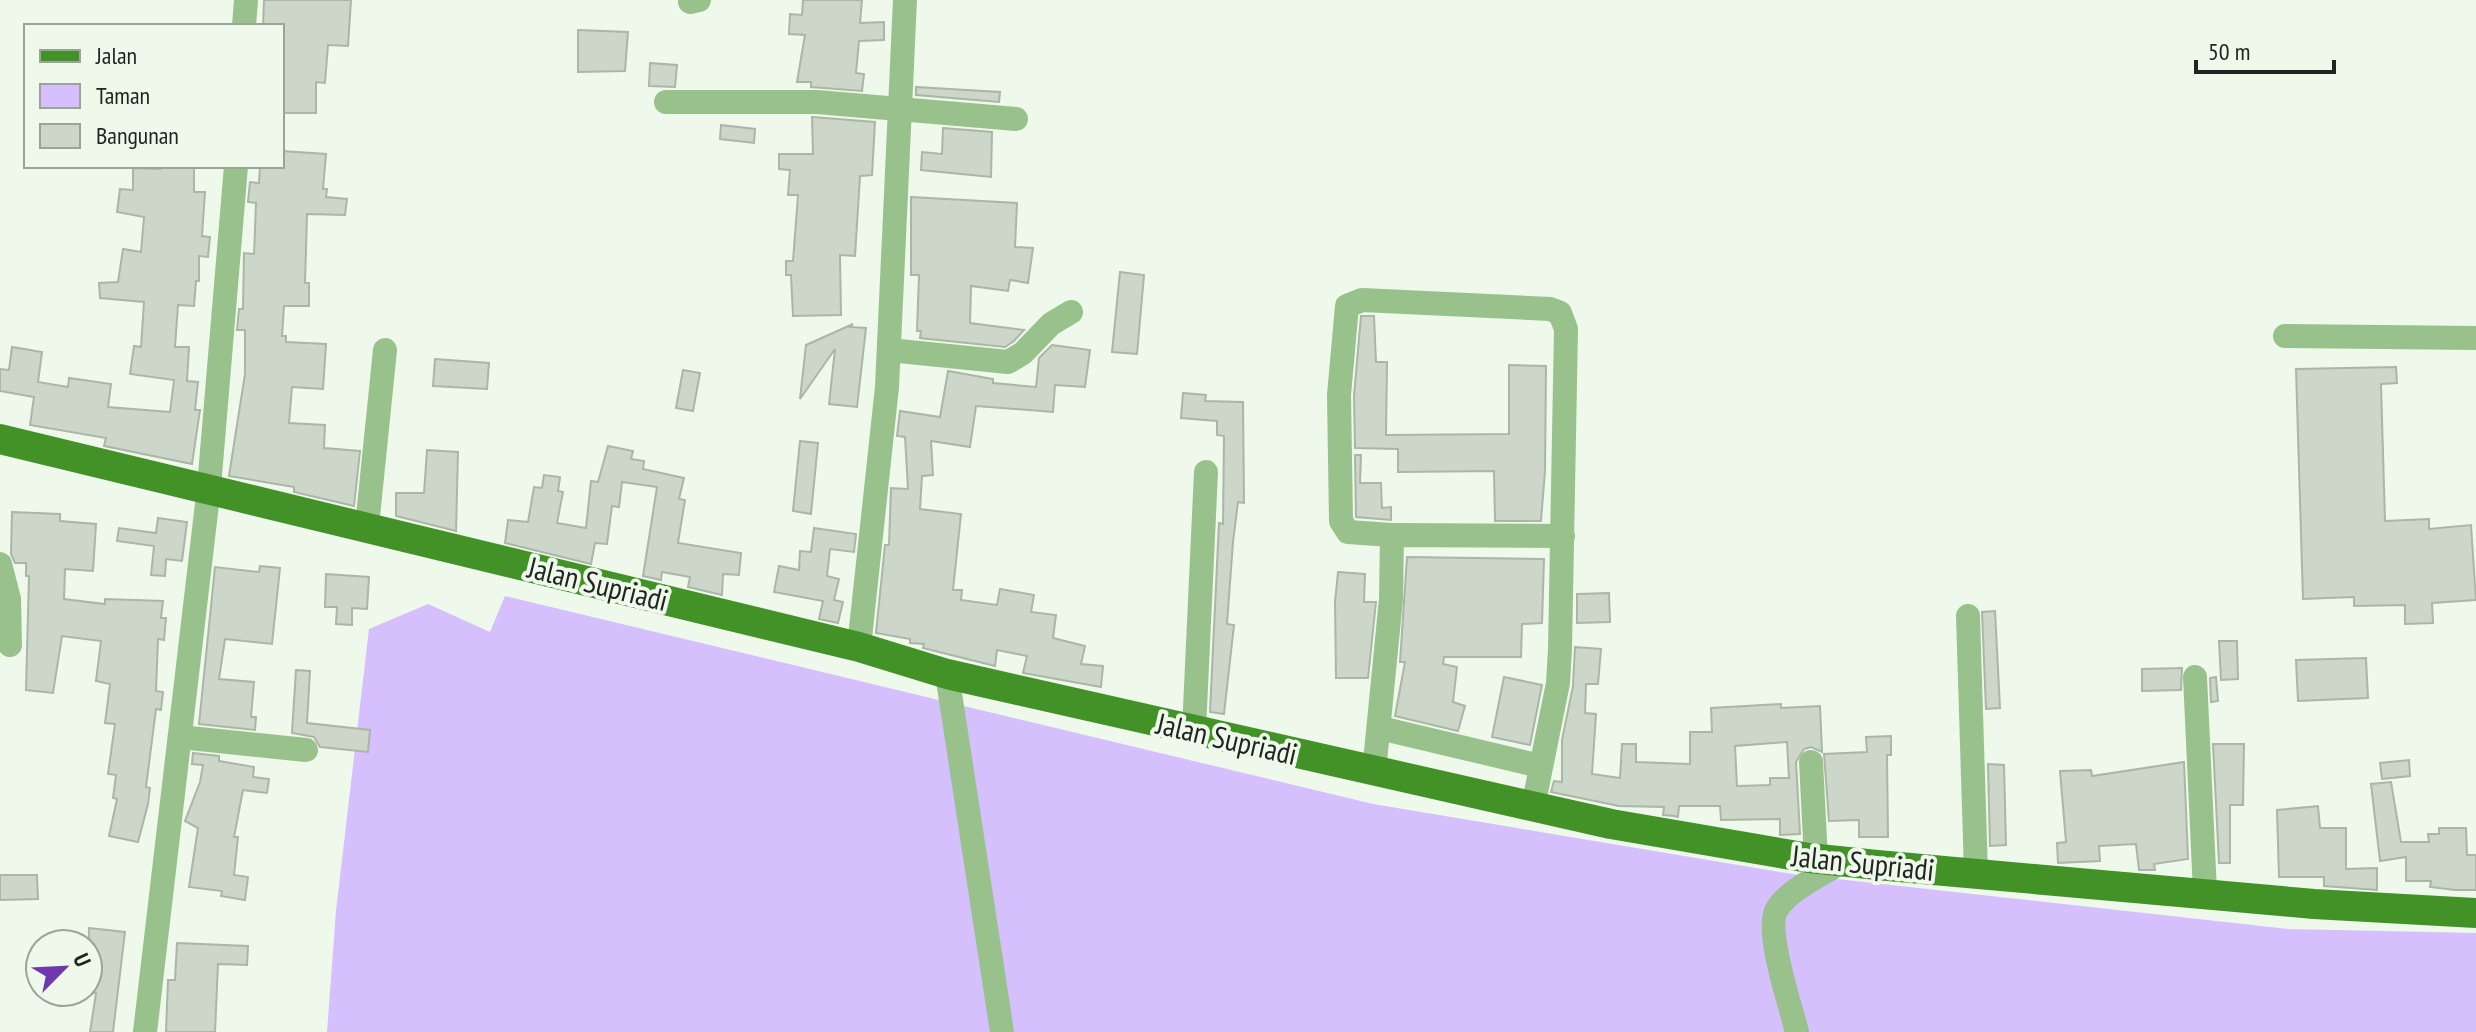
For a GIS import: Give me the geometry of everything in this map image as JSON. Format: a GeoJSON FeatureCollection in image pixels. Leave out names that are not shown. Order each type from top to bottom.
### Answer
{"type":"FeatureCollection","features":[{"type":"Feature","properties":{"kind":"main road","name":"Jalan Supriadi"},"geometry":{"type":"LineString","coordinates":[[0,439],[209,487],[859,647],[947,674],[1533,807],[1830,860],[2314,904],[2476,913]]}},
{"type":"Feature","properties":{"kind":"street"},"geometry":{"type":"LineString","coordinates":[[244,24],[246,0]]}},
{"type":"Feature","properties":{"kind":"street"},"geometry":{"type":"LineString","coordinates":[[859,647],[889,350],[905,0]]}},
{"type":"Feature","properties":{"kind":"street"},"geometry":{"type":"LineString","coordinates":[[666,102],[817,102],[1016,119]]}},
{"type":"Feature","properties":{"kind":"street"},"geometry":{"type":"LineString","coordinates":[[145,1032],[209,487],[236,168]]}},
{"type":"Feature","properties":{"kind":"street"},"geometry":{"type":"LineString","coordinates":[[1533,807],[1558,683],[1563,536],[1566,329],[1560,313],[1550,309],[1356,300],[1346,311],[1339,395],[1341,521],[1348,532],[1563,536]]}},
{"type":"Feature","properties":{"kind":"street"},"geometry":{"type":"LineString","coordinates":[[889,350],[1008,362],[1023,353],[1051,324],[1071,312]]}},
{"type":"Feature","properties":{"kind":"street"},"geometry":{"type":"LineString","coordinates":[[2285,336],[2476,338]]}},
{"type":"Feature","properties":{"kind":"street"},"geometry":{"type":"LineString","coordinates":[[367,526],[385,350]]}},
{"type":"Feature","properties":{"kind":"street"},"geometry":{"type":"LineString","coordinates":[[1194,730],[1206,472]]}},
{"type":"Feature","properties":{"kind":"street"},"geometry":{"type":"LineString","coordinates":[[1374,772],[1391,599],[1392,535]]}},
{"type":"Feature","properties":{"kind":"street"},"geometry":{"type":"LineString","coordinates":[[0,564],[9,599],[10,645]]}},
{"type":"Feature","properties":{"kind":"street"},"geometry":{"type":"LineString","coordinates":[[1968,616],[1976,873]]}},
{"type":"Feature","properties":{"kind":"street"},"geometry":{"type":"LineString","coordinates":[[947,674],[1002,1032]]}},
{"type":"Feature","properties":{"kind":"street"},"geometry":{"type":"LineString","coordinates":[[2195,677],[2205,892]]}},
{"type":"Feature","properties":{"kind":"street"},"geometry":{"type":"LineString","coordinates":[[1380,728],[1540,766]]}},
{"type":"Feature","properties":{"kind":"street"},"geometry":{"type":"LineString","coordinates":[[180,737],[306,750]]}},
{"type":"Feature","properties":{"kind":"street"},"geometry":{"type":"LineString","coordinates":[[1797,1032],[1773,923],[1775,912],[1783,901],[1830,860],[1811,762]]}},
{"type":"Feature","properties":{"kind":"green space"},"geometry":{"type":"Polygon","coordinates":[[[505,596],[1373,804],[1792,874],[2288,929],[2476,933],[2476,1032],[327,1032],[336,911],[369,629],[428,604],[490,632],[505,596]]]}},
{"type":"Feature","properties":{"kind":"building"},"geometry":{"type":"Polygon","coordinates":[[[264,0],[351,0],[348,46],[328,45],[325,83],[316,82],[316,113],[284,113],[284,24],[263,24],[264,0]]]}},
{"type":"Feature","properties":{"kind":"building"},"geometry":{"type":"Polygon","coordinates":[[[803,0],[862,0],[860,23],[884,22],[884,40],[859,41],[856,73],[864,74],[862,91],[811,87],[811,82],[797,82],[805,35],[789,34],[790,14],[802,15],[803,0]]]}},
{"type":"Feature","properties":{"kind":"building"},"geometry":{"type":"Polygon","coordinates":[[[578,30],[628,32],[625,71],[578,72],[578,30]]]}},
{"type":"Feature","properties":{"kind":"building"},"geometry":{"type":"Polygon","coordinates":[[[650,63],[677,65],[675,87],[649,86],[650,63]]]}},
{"type":"Feature","properties":{"kind":"building"},"geometry":{"type":"Polygon","coordinates":[[[916,87],[1000,92],[999,102],[916,95],[916,87]]]}},
{"type":"Feature","properties":{"kind":"building"},"geometry":{"type":"Polygon","coordinates":[[[812,117],[875,122],[872,175],[860,176],[855,256],[840,255],[841,315],[793,316],[791,275],[786,275],[786,261],[793,261],[798,195],[788,195],[790,170],[779,169],[779,154],[813,154],[812,117]]]}},
{"type":"Feature","properties":{"kind":"building"},"geometry":{"type":"Polygon","coordinates":[[[721,125],[755,129],[754,143],[720,139],[721,125]]]}},
{"type":"Feature","properties":{"kind":"building"},"geometry":{"type":"Polygon","coordinates":[[[943,128],[992,132],[991,177],[921,170],[922,152],[942,154],[943,128]]]}},
{"type":"Feature","properties":{"kind":"building"},"geometry":{"type":"Polygon","coordinates":[[[284,151],[326,154],[323,189],[327,189],[326,197],[347,199],[345,215],[307,214],[305,283],[309,283],[309,306],[284,306],[282,336],[286,336],[286,342],[326,344],[323,389],[292,387],[289,423],[325,425],[324,448],[360,451],[354,506],[294,492],[294,487],[229,476],[245,374],[245,330],[237,330],[239,309],[243,309],[244,253],[254,254],[256,203],[248,202],[250,182],[259,183],[260,168],[284,168],[284,151]]]}},
{"type":"Feature","properties":{"kind":"building"},"geometry":{"type":"Polygon","coordinates":[[[133,168],[194,168],[194,192],[205,192],[202,236],[210,237],[208,257],[199,256],[199,281],[196,281],[194,306],[178,305],[175,347],[189,347],[187,381],[198,382],[195,410],[200,410],[192,464],[104,446],[106,438],[30,425],[34,397],[0,391],[0,369],[9,370],[12,347],[42,352],[38,382],[68,387],[69,378],[111,384],[108,407],[170,412],[174,380],[130,374],[134,346],[141,347],[144,302],[100,298],[99,283],[118,282],[123,249],[141,252],[144,217],[117,212],[120,189],[133,190],[133,168]]]}},
{"type":"Feature","properties":{"kind":"building"},"geometry":{"type":"Polygon","coordinates":[[[911,197],[1017,203],[1015,247],[1033,248],[1028,283],[1010,280],[1008,291],[971,286],[970,323],[1024,330],[1014,341],[1005,347],[920,338],[921,331],[917,331],[919,275],[911,275],[911,197]]]}},
{"type":"Feature","properties":{"kind":"building"},"geometry":{"type":"Polygon","coordinates":[[[1120,272],[1144,275],[1137,354],[1112,352],[1120,272]]]}},
{"type":"Feature","properties":{"kind":"building"},"geometry":{"type":"Polygon","coordinates":[[[1361,316],[1374,316],[1376,362],[1387,362],[1386,435],[1509,434],[1509,365],[1546,366],[1541,521],[1495,521],[1494,471],[1398,472],[1398,449],[1355,448],[1354,396],[1361,316]]]}},
{"type":"Feature","properties":{"kind":"building"},"geometry":{"type":"Polygon","coordinates":[[[853,324],[850,327],[866,328],[857,407],[829,404],[835,349],[800,399],[806,345],[853,324]]]}},
{"type":"Feature","properties":{"kind":"building"},"geometry":{"type":"Polygon","coordinates":[[[1052,345],[1090,350],[1085,387],[1055,385],[1053,412],[976,406],[970,447],[931,441],[933,475],[922,476],[920,509],[961,514],[953,590],[962,590],[961,600],[997,605],[1000,589],[1034,595],[1031,612],[1056,615],[1053,638],[1085,646],[1081,664],[1103,666],[1101,687],[1023,673],[1027,656],[997,650],[995,666],[923,648],[924,644],[910,643],[910,639],[876,633],[885,545],[889,545],[891,488],[908,489],[905,437],[897,436],[900,411],[940,417],[948,371],[993,379],[993,383],[1036,387],[1039,358],[1052,345]]]}},
{"type":"Feature","properties":{"kind":"building"},"geometry":{"type":"Polygon","coordinates":[[[435,359],[489,363],[487,389],[433,386],[435,359]]]}},
{"type":"Feature","properties":{"kind":"building"},"geometry":{"type":"Polygon","coordinates":[[[2396,367],[2397,383],[2381,384],[2385,521],[2429,519],[2429,529],[2471,525],[2476,600],[2432,603],[2433,623],[2405,624],[2405,605],[2354,606],[2354,597],[2303,599],[2296,369],[2396,367]]]}},
{"type":"Feature","properties":{"kind":"building"},"geometry":{"type":"Polygon","coordinates":[[[683,370],[700,373],[693,411],[676,408],[683,370]]]}},
{"type":"Feature","properties":{"kind":"building"},"geometry":{"type":"Polygon","coordinates":[[[1183,393],[1206,395],[1205,401],[1243,402],[1244,503],[1238,502],[1233,542],[1227,624],[1234,625],[1224,714],[1210,712],[1219,523],[1223,524],[1224,436],[1217,435],[1217,421],[1181,418],[1183,393]]]}},
{"type":"Feature","properties":{"kind":"building"},"geometry":{"type":"Polygon","coordinates":[[[800,441],[818,443],[811,514],[793,511],[800,441]]]}},
{"type":"Feature","properties":{"kind":"building"},"geometry":{"type":"Polygon","coordinates":[[[608,446],[633,451],[631,459],[644,461],[643,469],[684,478],[679,499],[685,500],[678,543],[741,553],[739,575],[723,574],[722,595],[688,587],[690,577],[662,572],[661,580],[643,576],[657,487],[622,482],[619,507],[612,506],[607,544],[595,543],[591,564],[505,543],[508,520],[528,522],[534,487],[542,488],[544,475],[560,477],[558,491],[563,492],[557,523],[586,528],[591,481],[598,482],[608,446]]]}},
{"type":"Feature","properties":{"kind":"building"},"geometry":{"type":"Polygon","coordinates":[[[427,450],[458,452],[456,531],[396,516],[396,493],[424,493],[427,450]]]}},
{"type":"Feature","properties":{"kind":"building"},"geometry":{"type":"Polygon","coordinates":[[[1355,455],[1361,455],[1360,483],[1381,483],[1382,508],[1391,507],[1391,520],[1356,517],[1355,455]]]}},
{"type":"Feature","properties":{"kind":"building"},"geometry":{"type":"Polygon","coordinates":[[[12,512],[60,514],[60,521],[96,524],[93,571],[65,569],[64,599],[105,604],[105,599],[163,601],[161,618],[166,618],[164,640],[158,639],[156,691],[163,692],[161,710],[156,709],[146,787],[150,788],[148,804],[138,842],[109,836],[117,799],[113,798],[116,775],[108,774],[115,724],[105,723],[110,684],[96,681],[101,641],[62,636],[53,693],[26,690],[29,576],[26,576],[26,563],[15,563],[11,554],[12,512]]]}},
{"type":"Feature","properties":{"kind":"building"},"geometry":{"type":"Polygon","coordinates":[[[158,518],[187,522],[182,561],[166,559],[165,576],[151,575],[154,546],[117,541],[119,528],[156,533],[158,518]]]}},
{"type":"Feature","properties":{"kind":"building"},"geometry":{"type":"Polygon","coordinates":[[[814,528],[856,534],[854,552],[830,549],[827,576],[839,579],[834,600],[843,602],[838,623],[819,619],[823,601],[774,592],[779,566],[799,570],[800,551],[811,552],[814,528]]]}},
{"type":"Feature","properties":{"kind":"building"},"geometry":{"type":"Polygon","coordinates":[[[1407,557],[1544,559],[1542,623],[1522,624],[1521,657],[1444,657],[1443,664],[1457,667],[1453,702],[1465,706],[1458,731],[1395,716],[1405,662],[1400,662],[1407,557]]]}},
{"type":"Feature","properties":{"kind":"building"},"geometry":{"type":"Polygon","coordinates":[[[260,566],[280,568],[272,644],[225,639],[219,679],[254,682],[251,717],[256,717],[255,730],[199,724],[215,567],[259,572],[260,566]]]}},
{"type":"Feature","properties":{"kind":"building"},"geometry":{"type":"Polygon","coordinates":[[[1338,572],[1365,574],[1364,602],[1376,602],[1368,678],[1336,678],[1335,602],[1338,572]]]}},
{"type":"Feature","properties":{"kind":"building"},"geometry":{"type":"Polygon","coordinates":[[[326,574],[369,577],[367,609],[352,608],[352,625],[336,624],[337,607],[325,607],[326,574]]]}},
{"type":"Feature","properties":{"kind":"building"},"geometry":{"type":"Polygon","coordinates":[[[1609,593],[1610,622],[1577,623],[1577,594],[1609,593]]]}},
{"type":"Feature","properties":{"kind":"building"},"geometry":{"type":"Polygon","coordinates":[[[1995,611],[2000,708],[1986,709],[1982,612],[1995,611]]]}},
{"type":"Feature","properties":{"kind":"building"},"geometry":{"type":"Polygon","coordinates":[[[2219,641],[2237,641],[2238,679],[2221,680],[2219,641]]]}},
{"type":"Feature","properties":{"kind":"building"},"geometry":{"type":"Polygon","coordinates":[[[1575,647],[1601,649],[1598,684],[1586,684],[1585,713],[1596,714],[1592,774],[1620,778],[1622,744],[1636,744],[1636,762],[1690,764],[1690,732],[1712,732],[1711,708],[1781,704],[1781,708],[1820,706],[1822,752],[1811,747],[1804,749],[1796,762],[1800,834],[1780,835],[1780,819],[1721,820],[1720,806],[1679,806],[1678,817],[1663,815],[1664,807],[1619,806],[1551,792],[1554,781],[1562,782],[1562,740],[1573,686],[1575,647]],[[1787,742],[1735,746],[1737,786],[1770,785],[1770,778],[1789,778],[1787,742]]]}},
{"type":"Feature","properties":{"kind":"building"},"geometry":{"type":"Polygon","coordinates":[[[2366,658],[2368,698],[2298,701],[2296,660],[2366,658]]]}},
{"type":"Feature","properties":{"kind":"building"},"geometry":{"type":"Polygon","coordinates":[[[2182,668],[2181,690],[2142,691],[2142,669],[2182,668]]]}},
{"type":"Feature","properties":{"kind":"building"},"geometry":{"type":"Polygon","coordinates":[[[296,670],[310,671],[307,723],[370,730],[368,752],[320,747],[314,737],[292,733],[296,670]]]}},
{"type":"Feature","properties":{"kind":"building"},"geometry":{"type":"Polygon","coordinates":[[[1504,677],[1542,685],[1530,745],[1492,737],[1504,677]]]}},
{"type":"Feature","properties":{"kind":"building"},"geometry":{"type":"Polygon","coordinates":[[[2216,677],[2218,701],[2211,702],[2210,678],[2216,677]]]}},
{"type":"Feature","properties":{"kind":"building"},"geometry":{"type":"Polygon","coordinates":[[[1891,736],[1891,755],[1887,755],[1888,837],[1859,837],[1859,820],[1829,821],[1824,754],[1867,752],[1866,737],[1891,736]]]}},
{"type":"Feature","properties":{"kind":"building"},"geometry":{"type":"Polygon","coordinates":[[[2213,744],[2244,744],[2243,805],[2230,805],[2230,863],[2219,863],[2213,744]]]}},
{"type":"Feature","properties":{"kind":"building"},"geometry":{"type":"Polygon","coordinates":[[[193,753],[219,756],[219,761],[254,767],[253,777],[269,779],[267,793],[243,790],[234,837],[238,837],[234,875],[248,877],[245,900],[221,896],[222,891],[189,887],[198,828],[185,821],[203,765],[192,764],[193,753]]]}},
{"type":"Feature","properties":{"kind":"building"},"geometry":{"type":"Polygon","coordinates":[[[2409,760],[2410,776],[2382,779],[2380,763],[2409,760]]]}},
{"type":"Feature","properties":{"kind":"building"},"geometry":{"type":"Polygon","coordinates":[[[2184,762],[2188,859],[2154,864],[2155,870],[2139,870],[2136,844],[2099,846],[2100,861],[2058,863],[2057,843],[2066,842],[2060,771],[2091,770],[2092,776],[2184,762]]]}},
{"type":"Feature","properties":{"kind":"building"},"geometry":{"type":"Polygon","coordinates":[[[1988,764],[2004,765],[2006,845],[1990,846],[1988,764]]]}},
{"type":"Feature","properties":{"kind":"building"},"geometry":{"type":"Polygon","coordinates":[[[2391,782],[2401,842],[2429,842],[2428,834],[2439,834],[2439,828],[2466,828],[2467,855],[2476,855],[2476,890],[2430,887],[2431,881],[2406,881],[2406,857],[2380,861],[2371,784],[2391,782]]]}},
{"type":"Feature","properties":{"kind":"building"},"geometry":{"type":"Polygon","coordinates":[[[2318,806],[2320,828],[2346,828],[2346,869],[2377,868],[2377,890],[2324,886],[2324,877],[2279,877],[2277,810],[2318,806]]]}},
{"type":"Feature","properties":{"kind":"building"},"geometry":{"type":"Polygon","coordinates":[[[0,875],[37,875],[38,899],[0,900],[0,875]]]}},
{"type":"Feature","properties":{"kind":"building"},"geometry":{"type":"Polygon","coordinates":[[[104,930],[125,932],[113,1032],[90,1032],[94,1008],[104,1008],[104,930]]]}},
{"type":"Feature","properties":{"kind":"building"},"geometry":{"type":"Polygon","coordinates":[[[177,943],[248,946],[247,965],[218,964],[215,1032],[166,1032],[168,980],[175,980],[177,943]]]}}]}
